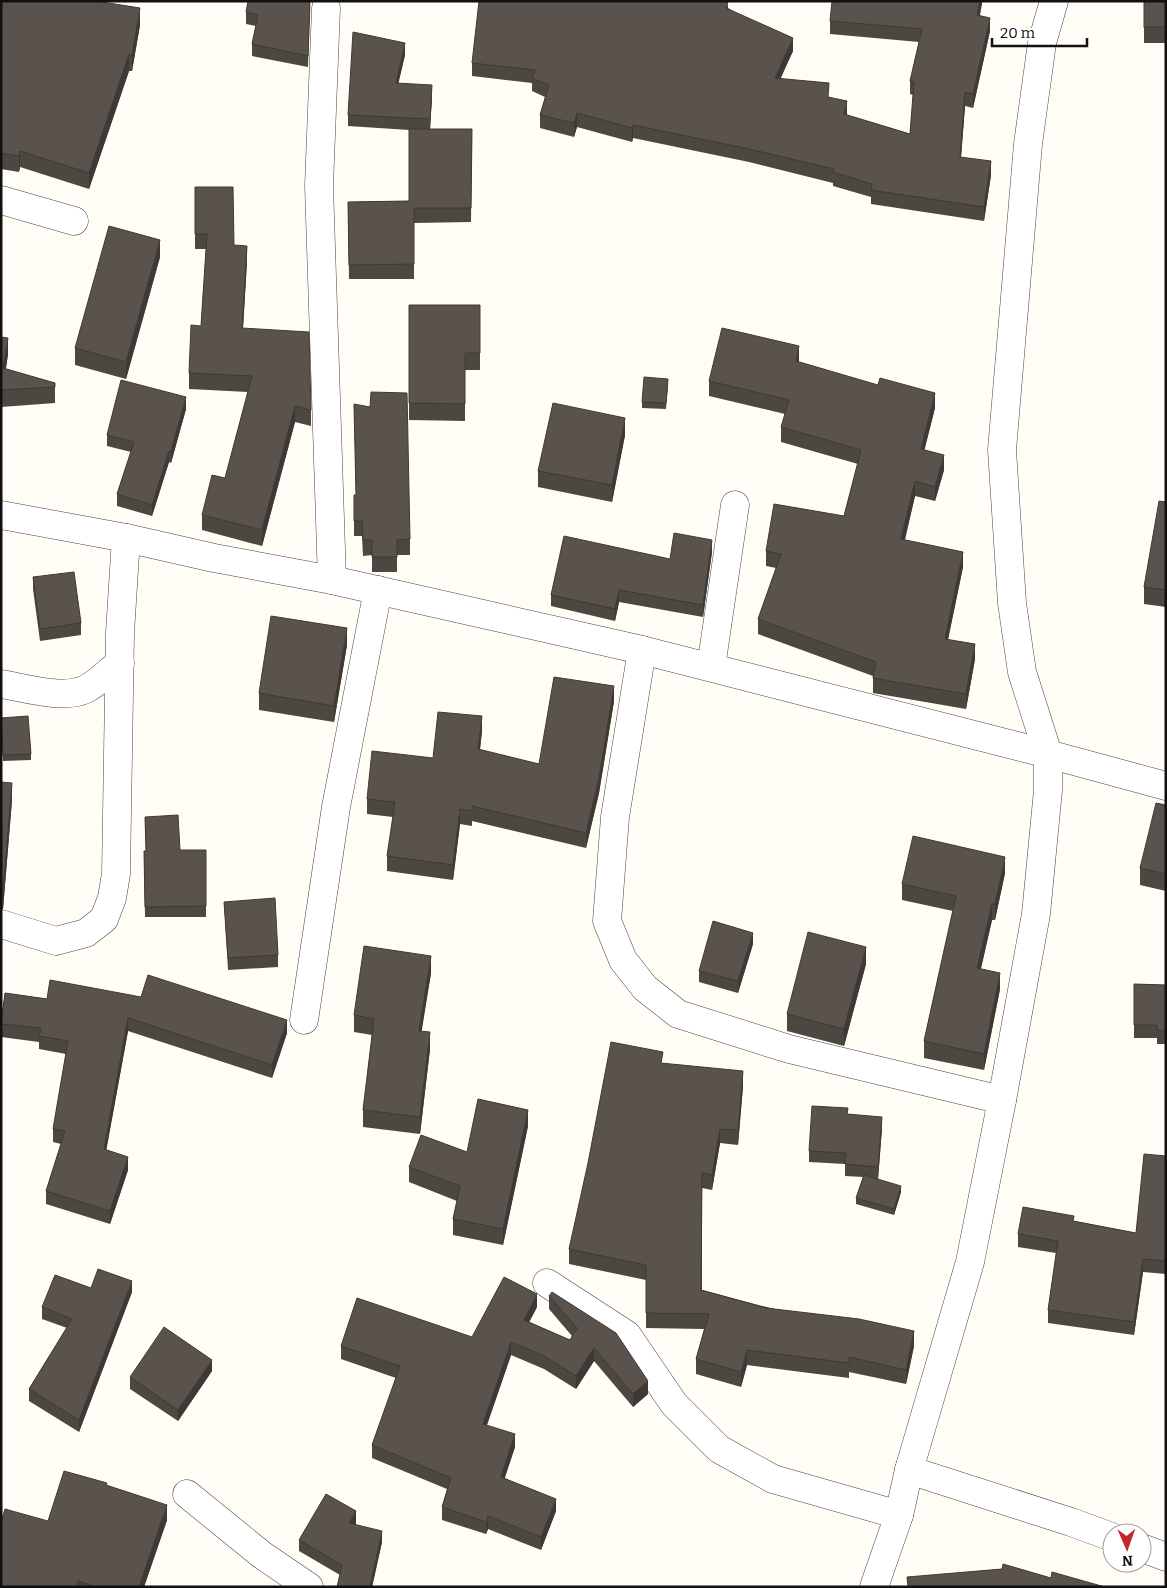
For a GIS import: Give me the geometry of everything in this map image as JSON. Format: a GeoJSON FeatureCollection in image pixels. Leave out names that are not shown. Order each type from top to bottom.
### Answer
{"type":"FeatureCollection","features":[{"type":"Feature","properties":{"kind":"street"},"geometry":{"type":"LineString","coordinates":[[874,1587],[899,1515],[909,1470],[970,1262],[1036,914],[1048,790],[1048,754],[1022,672],[1012,603],[1002,450],[1028,144],[1042,43],[1054,1]]}},
{"type":"Feature","properties":{"kind":"street"},"geometry":{"type":"LineString","coordinates":[[326,8],[319,186],[332,580]]}},
{"type":"Feature","properties":{"kind":"street"},"geometry":{"type":"LineString","coordinates":[[1,200],[74,221]]}},
{"type":"Feature","properties":{"kind":"street"},"geometry":{"type":"LineString","coordinates":[[710,667],[735,505]]}},
{"type":"Feature","properties":{"kind":"street"},"geometry":{"type":"LineString","coordinates":[[1,515],[126,538],[214,558],[332,580],[642,650],[1166,786]]}},
{"type":"Feature","properties":{"kind":"street"},"geometry":{"type":"LineString","coordinates":[[1,924],[56,940],[86,933],[104,919],[112,898],[116,874],[120,633],[126,538]]}},
{"type":"Feature","properties":{"kind":"street"},"geometry":{"type":"LineString","coordinates":[[304,1020],[336,807],[378,590]]}},
{"type":"Feature","properties":{"kind":"street"},"geometry":{"type":"LineString","coordinates":[[642,650],[615,817],[607,921],[623,960],[646,988],[678,1014],[788,1049],[1002,1100]]}},
{"type":"Feature","properties":{"kind":"street"},"geometry":{"type":"LineString","coordinates":[[1,684],[54,693],[73,694],[87,688],[120,663]]}},
{"type":"Feature","properties":{"kind":"street"},"geometry":{"type":"LineString","coordinates":[[547,1283],[627,1335],[674,1404],[719,1450],[773,1479],[899,1515]]}},
{"type":"Feature","properties":{"kind":"street"},"geometry":{"type":"LineString","coordinates":[[909,1470],[1102,1533]]}},
{"type":"Feature","properties":{"kind":"street"},"geometry":{"type":"LineString","coordinates":[[187,1494],[262,1555],[309,1587]]}},
{"type":"Feature","properties":{"kind":"street"},"geometry":{"type":"LineString","coordinates":[[1152,1552],[1166,1557]]}},
{"type":"Feature","properties":{"kind":"building"},"geometry":{"type":"Polygon","coordinates":[[[1,1],[96,1],[140,8],[132,55],[129,54],[89,173],[20,151],[19,156],[1,153],[1,1]]]}},
{"type":"Feature","properties":{"kind":"building"},"geometry":{"type":"Polygon","coordinates":[[[248,1],[310,1],[308,56],[252,44],[258,15],[246,12],[248,1]]]}},
{"type":"Feature","properties":{"kind":"building"},"geometry":{"type":"Polygon","coordinates":[[[479,1],[728,2],[726,8],[793,38],[775,78],[829,83],[828,97],[847,101],[844,114],[910,134],[914,82],[910,81],[922,29],[830,21],[832,1],[980,1],[977,15],[990,18],[973,94],[965,92],[960,157],[991,161],[984,207],[871,190],[872,184],[833,172],[834,169],[633,125],[632,128],[577,113],[574,123],[540,115],[549,85],[532,78],[535,70],[472,63],[479,1]]]}},
{"type":"Feature","properties":{"kind":"building"},"geometry":{"type":"Polygon","coordinates":[[[1144,1],[1166,1],[1166,27],[1144,27],[1144,1]]]}},
{"type":"Feature","properties":{"kind":"building"},"geometry":{"type":"Polygon","coordinates":[[[353,32],[405,43],[396,83],[432,85],[430,119],[348,115],[353,32]]]}},
{"type":"Feature","properties":{"kind":"building"},"geometry":{"type":"Polygon","coordinates":[[[409,129],[472,129],[471,208],[414,208],[414,264],[349,265],[348,202],[409,201],[409,129]]]}},
{"type":"Feature","properties":{"kind":"building"},"geometry":{"type":"Polygon","coordinates":[[[195,187],[233,187],[234,245],[247,246],[242,328],[309,332],[311,410],[295,406],[262,530],[202,515],[212,475],[225,478],[252,376],[189,373],[191,325],[201,326],[207,234],[195,234],[195,187]]]}},
{"type":"Feature","properties":{"kind":"building"},"geometry":{"type":"Polygon","coordinates":[[[109,226],[160,240],[126,362],[75,348],[109,226]]]}},
{"type":"Feature","properties":{"kind":"building"},"geometry":{"type":"Polygon","coordinates":[[[409,305],[480,305],[480,353],[465,353],[465,404],[409,403],[409,305]]]}},
{"type":"Feature","properties":{"kind":"building"},"geometry":{"type":"Polygon","coordinates":[[[722,328],[799,346],[796,361],[878,385],[880,378],[935,393],[921,449],[944,455],[935,487],[915,481],[901,539],[963,552],[945,639],[975,644],[966,694],[873,678],[876,662],[758,619],[781,554],[766,551],[774,504],[844,516],[861,450],[781,427],[789,400],[709,381],[722,328]]]}},
{"type":"Feature","properties":{"kind":"building"},"geometry":{"type":"Polygon","coordinates":[[[1,337],[8,338],[3,368],[55,383],[55,387],[1,390],[1,337]]]}},
{"type":"Feature","properties":{"kind":"building"},"geometry":{"type":"Polygon","coordinates":[[[644,377],[668,379],[666,403],[642,402],[644,377]]]}},
{"type":"Feature","properties":{"kind":"building"},"geometry":{"type":"Polygon","coordinates":[[[121,380],[186,397],[171,451],[169,451],[152,505],[117,494],[134,442],[107,435],[121,380]]]}},
{"type":"Feature","properties":{"kind":"building"},"geometry":{"type":"Polygon","coordinates":[[[371,392],[407,393],[410,539],[397,540],[397,557],[372,557],[372,540],[363,540],[362,521],[354,521],[354,495],[356,495],[354,404],[370,407],[371,392]]]}},
{"type":"Feature","properties":{"kind":"building"},"geometry":{"type":"Polygon","coordinates":[[[553,403],[625,418],[612,485],[538,471],[553,403]]]}},
{"type":"Feature","properties":{"kind":"building"},"geometry":{"type":"Polygon","coordinates":[[[1159,501],[1166,502],[1166,590],[1144,587],[1159,501]]]}},
{"type":"Feature","properties":{"kind":"building"},"geometry":{"type":"Polygon","coordinates":[[[674,533],[712,540],[703,605],[619,590],[615,609],[551,595],[564,536],[670,559],[674,533]]]}},
{"type":"Feature","properties":{"kind":"building"},"geometry":{"type":"Polygon","coordinates":[[[74,572],[81,623],[40,629],[33,577],[74,572]]]}},
{"type":"Feature","properties":{"kind":"building"},"geometry":{"type":"Polygon","coordinates":[[[271,616],[347,628],[334,706],[259,693],[271,616]]]}},
{"type":"Feature","properties":{"kind":"building"},"geometry":{"type":"Polygon","coordinates":[[[554,677],[614,686],[599,778],[586,833],[472,806],[472,811],[460,809],[453,865],[387,856],[395,802],[367,799],[372,751],[433,758],[438,712],[482,716],[478,749],[539,764],[554,677]]]}},
{"type":"Feature","properties":{"kind":"building"},"geometry":{"type":"Polygon","coordinates":[[[28,716],[31,754],[3,755],[1,718],[28,716]]]}},
{"type":"Feature","properties":{"kind":"building"},"geometry":{"type":"Polygon","coordinates":[[[1,782],[12,783],[3,892],[1,892],[1,782]]]}},
{"type":"Feature","properties":{"kind":"building"},"geometry":{"type":"Polygon","coordinates":[[[1156,803],[1166,805],[1166,874],[1140,868],[1156,803]]]}},
{"type":"Feature","properties":{"kind":"building"},"geometry":{"type":"Polygon","coordinates":[[[178,815],[180,850],[206,850],[206,906],[145,907],[145,817],[178,815]]]}},
{"type":"Feature","properties":{"kind":"building"},"geometry":{"type":"Polygon","coordinates":[[[913,836],[1005,857],[995,904],[992,904],[977,968],[1000,973],[984,1054],[924,1041],[956,896],[902,884],[913,836]]]}},
{"type":"Feature","properties":{"kind":"building"},"geometry":{"type":"Polygon","coordinates":[[[275,898],[278,955],[228,958],[224,902],[275,898]]]}},
{"type":"Feature","properties":{"kind":"building"},"geometry":{"type":"Polygon","coordinates":[[[713,921],[753,933],[738,981],[699,971],[713,921]]]}},
{"type":"Feature","properties":{"kind":"building"},"geometry":{"type":"Polygon","coordinates":[[[808,932],[866,947],[844,1029],[787,1014],[808,932]]]}},
{"type":"Feature","properties":{"kind":"building"},"geometry":{"type":"Polygon","coordinates":[[[364,946],[431,956],[419,1031],[430,1032],[420,1117],[363,1110],[374,1019],[354,1015],[364,946]]]}},
{"type":"Feature","properties":{"kind":"building"},"geometry":{"type":"Polygon","coordinates":[[[148,975],[287,1020],[272,1065],[128,1018],[104,1149],[128,1157],[110,1211],[46,1191],[65,1131],[53,1129],[68,1041],[39,1036],[41,1028],[1,1024],[5,993],[47,999],[50,980],[141,997],[148,975]]]}},
{"type":"Feature","properties":{"kind":"building"},"geometry":{"type":"Polygon","coordinates":[[[1134,984],[1166,985],[1166,1031],[1157,1030],[1157,1025],[1134,1025],[1134,984]]]}},
{"type":"Feature","properties":{"kind":"building"},"geometry":{"type":"Polygon","coordinates":[[[611,1042],[663,1052],[661,1063],[743,1071],[738,1130],[720,1129],[712,1175],[702,1173],[701,1290],[766,1308],[859,1319],[914,1331],[906,1370],[849,1357],[849,1363],[747,1350],[741,1372],[696,1359],[709,1314],[646,1313],[646,1265],[569,1249],[588,1163],[611,1042]]]}},
{"type":"Feature","properties":{"kind":"building"},"geometry":{"type":"Polygon","coordinates":[[[478,1099],[528,1110],[503,1229],[453,1219],[460,1186],[409,1167],[421,1135],[467,1152],[478,1099]]]}},
{"type":"Feature","properties":{"kind":"building"},"geometry":{"type":"Polygon","coordinates":[[[812,1106],[848,1108],[847,1114],[882,1117],[878,1167],[845,1164],[846,1153],[809,1151],[812,1106]]]}},
{"type":"Feature","properties":{"kind":"building"},"geometry":{"type":"Polygon","coordinates":[[[1144,1154],[1166,1156],[1166,1261],[1143,1259],[1134,1322],[1048,1310],[1058,1241],[1018,1234],[1023,1207],[1074,1216],[1073,1221],[1136,1233],[1144,1154]]]}},
{"type":"Feature","properties":{"kind":"building"},"geometry":{"type":"Polygon","coordinates":[[[864,1175],[901,1186],[894,1209],[856,1198],[864,1175]]]}},
{"type":"Feature","properties":{"kind":"building"},"geometry":{"type":"Polygon","coordinates":[[[98,1269],[132,1281],[79,1420],[29,1389],[72,1319],[42,1307],[55,1275],[91,1288],[98,1269]]]}},
{"type":"Feature","properties":{"kind":"building"},"geometry":{"type":"Polygon","coordinates":[[[504,1277],[537,1294],[524,1320],[570,1340],[577,1328],[549,1296],[552,1292],[616,1333],[648,1381],[633,1394],[594,1348],[576,1376],[544,1356],[511,1342],[483,1424],[515,1434],[501,1477],[556,1499],[541,1537],[488,1516],[486,1522],[442,1507],[451,1478],[372,1445],[400,1366],[341,1346],[357,1298],[472,1337],[504,1277]]]}},
{"type":"Feature","properties":{"kind":"building"},"geometry":{"type":"Polygon","coordinates":[[[164,1327],[212,1360],[178,1410],[130,1377],[164,1327]]]}},
{"type":"Feature","properties":{"kind":"building"},"geometry":{"type":"Polygon","coordinates":[[[64,1471],[107,1483],[106,1485],[167,1505],[139,1587],[96,1587],[78,1581],[76,1587],[1,1587],[1,1522],[5,1509],[48,1521],[64,1471]]]}},
{"type":"Feature","properties":{"kind":"building"},"geometry":{"type":"Polygon","coordinates":[[[326,1494],[356,1511],[349,1523],[382,1531],[370,1587],[337,1587],[342,1565],[299,1540],[326,1494]]]}},
{"type":"Feature","properties":{"kind":"building"},"geometry":{"type":"Polygon","coordinates":[[[1003,1564],[1051,1578],[1052,1572],[1105,1587],[908,1587],[907,1577],[1002,1569],[1003,1564]]]}}]}
